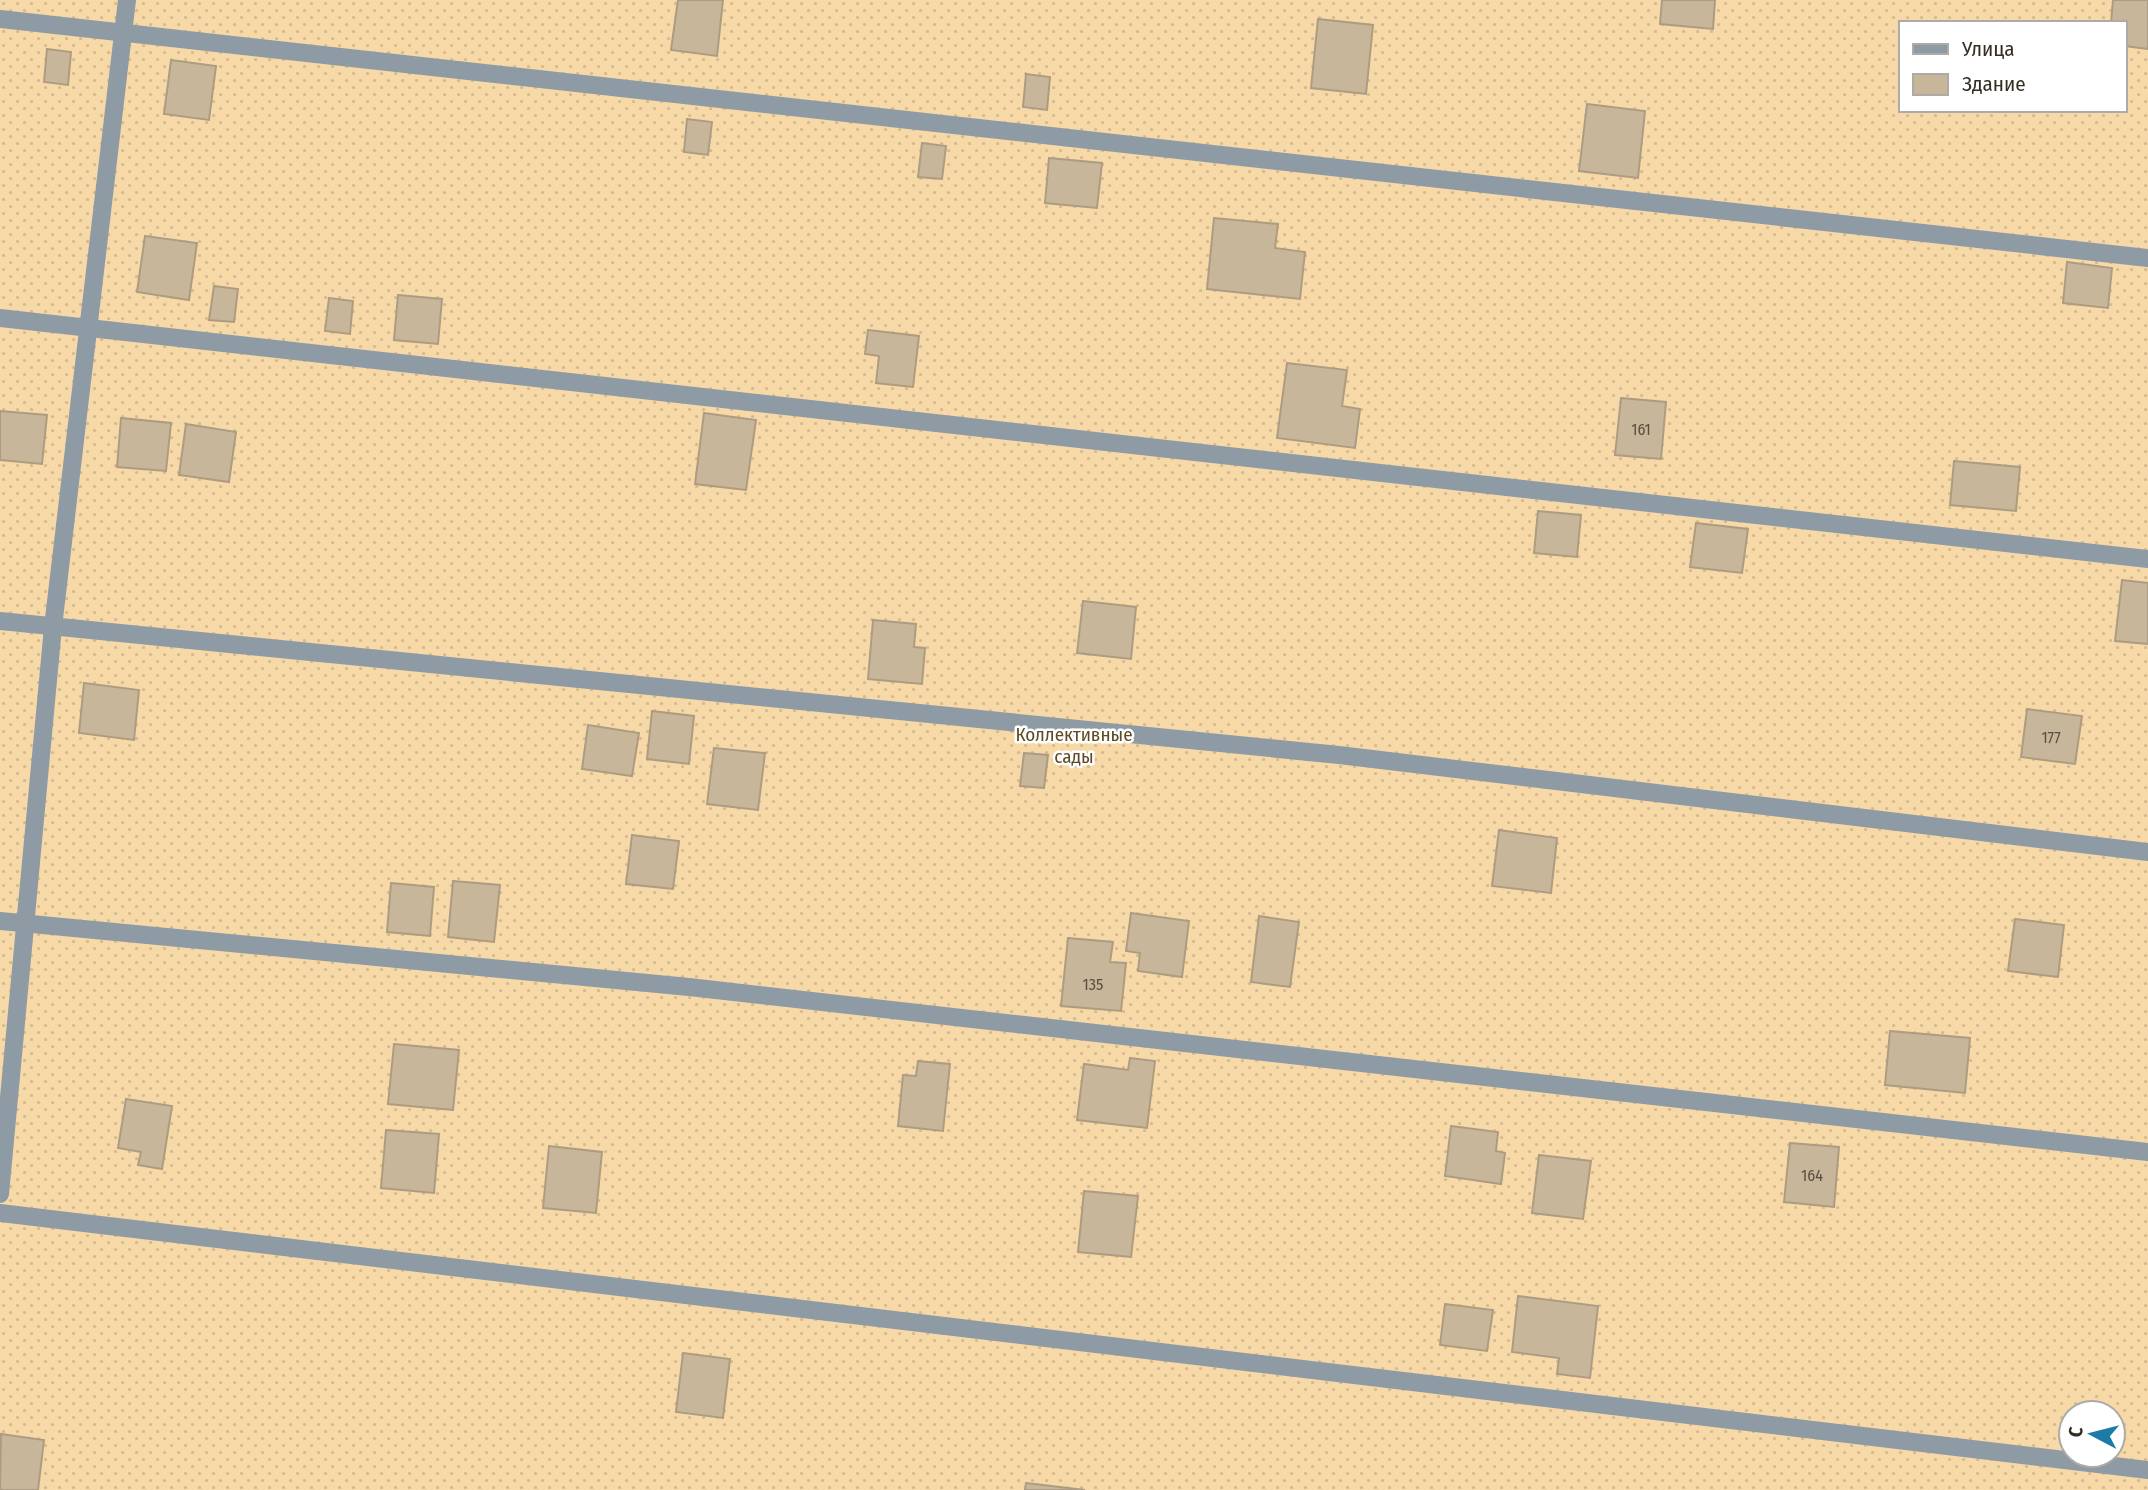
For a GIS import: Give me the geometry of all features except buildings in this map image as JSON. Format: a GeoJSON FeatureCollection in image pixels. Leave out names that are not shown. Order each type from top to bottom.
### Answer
{"type":"FeatureCollection","features":[{"type":"Feature","properties":{"kind":"street"},"geometry":{"type":"LineString","coordinates":[[0,1194],[53,627],[127,0]]}},
{"type":"Feature","properties":{"kind":"street"},"geometry":{"type":"LineString","coordinates":[[0,19],[2148,258]]}},
{"type":"Feature","properties":{"kind":"street"},"geometry":{"type":"LineString","coordinates":[[0,318],[2148,559]]}},
{"type":"Feature","properties":{"kind":"street"},"geometry":{"type":"LineString","coordinates":[[0,621],[1339,755],[2148,852]]}},
{"type":"Feature","properties":{"kind":"street"},"geometry":{"type":"LineString","coordinates":[[0,921],[689,987],[2148,1152]]}},
{"type":"Feature","properties":{"kind":"street"},"geometry":{"type":"LineString","coordinates":[[0,1213],[2148,1470]]}},
{"type":"Feature","properties":{"kind":"green space","name":"Коллективные сады"},"geometry":{"type":"Polygon","coordinates":[[[0,0],[2148,0],[2148,1490],[0,1490],[0,0]]]}}]}
